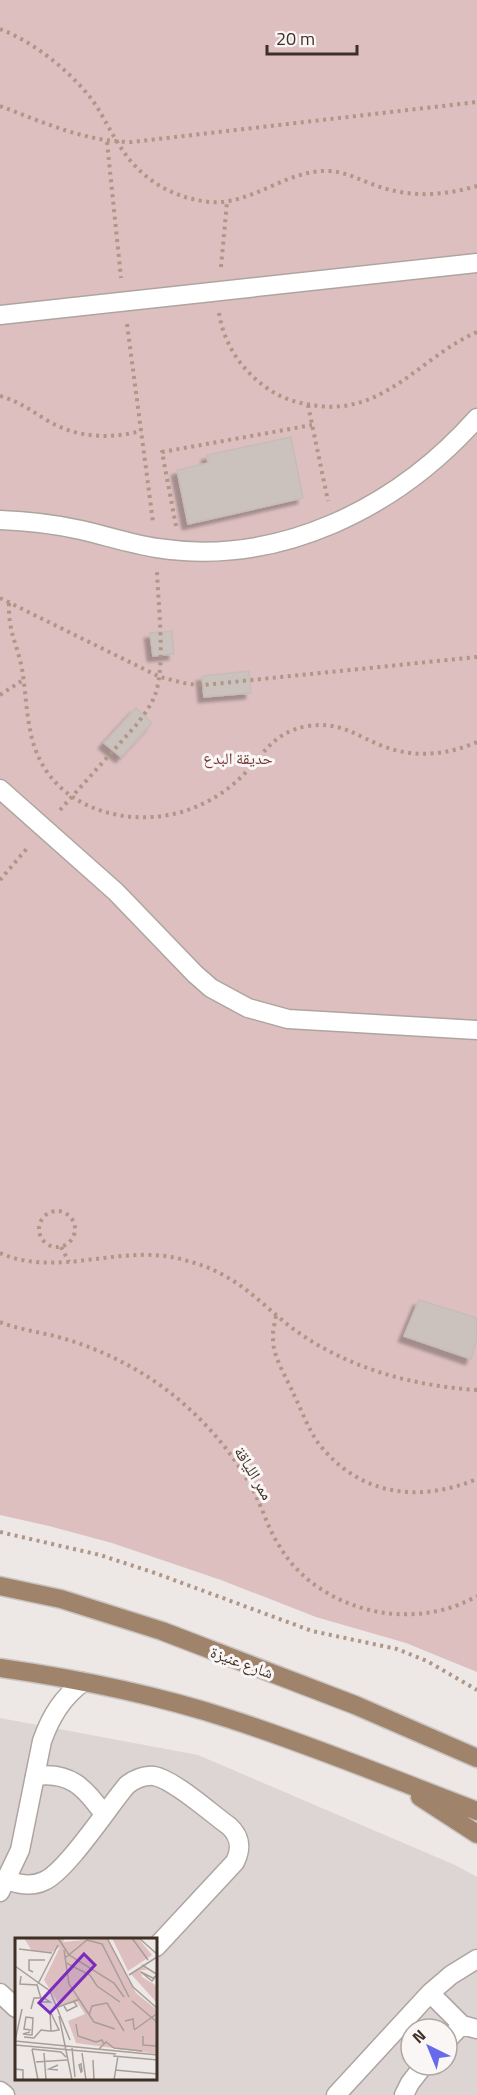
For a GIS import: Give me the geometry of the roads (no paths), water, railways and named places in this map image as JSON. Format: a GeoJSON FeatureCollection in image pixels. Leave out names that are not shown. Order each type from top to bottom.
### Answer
{"type":"FeatureCollection","features":[{"type":"Feature","properties":{"kind":"main road","name":"شارع عنيزة"},"geometry":{"type":"LineString","coordinates":[[0,1586],[61,1599],[162,1631],[355,1705],[477,1758]]}},
{"type":"Feature","properties":{"kind":"main road"},"geometry":{"type":"LineString","coordinates":[[0,1668],[83,1682],[166,1700],[292,1740],[477,1811]]}},
{"type":"Feature","properties":{"kind":"main road"},"geometry":{"type":"LineString","coordinates":[[396,1781],[477,1834]]}},
{"type":"Feature","properties":{"kind":"street"},"geometry":{"type":"LineString","coordinates":[[0,315],[477,263]]}},
{"type":"Feature","properties":{"kind":"street"},"geometry":{"type":"LineString","coordinates":[[0,520],[49,524],[156,548],[180,551],[216,551],[256,547],[305,535],[333,525],[363,510],[398,489],[441,455],[477,418]]}},
{"type":"Feature","properties":{"kind":"street"},"geometry":{"type":"LineString","coordinates":[[0,789],[107,884],[195,974],[229,999],[258,1012],[288,1019],[477,1030]]}},
{"type":"Feature","properties":{"kind":"street"},"geometry":{"type":"LineString","coordinates":[[83,1682],[60,1703],[51,1716],[42,1741],[25,1834],[5,1875],[16,1884],[36,1884],[54,1875],[127,1785],[135,1779],[153,1776],[170,1782],[229,1826],[237,1836],[240,1849],[235,1862],[158,1945]]}},
{"type":"Feature","properties":{"kind":"street"},"geometry":{"type":"LineString","coordinates":[[35,1776],[47,1775],[70,1780],[89,1795],[104,1814]]}},
{"type":"Feature","properties":{"kind":"street"},"geometry":{"type":"LineString","coordinates":[[336,2095],[430,1993],[451,1975],[477,1959]]}},
{"type":"Feature","properties":{"kind":"street"},"geometry":{"type":"LineString","coordinates":[[0,1993],[15,2007]]}},
{"type":"Feature","properties":{"kind":"street"},"geometry":{"type":"LineString","coordinates":[[430,1993],[470,2027]]}},
{"type":"Feature","properties":{"kind":"street"},"geometry":{"type":"LineString","coordinates":[[404,2095],[415,2077]]}},
{"type":"Feature","properties":{"kind":"street"},"geometry":{"type":"LineString","coordinates":[[0,2091],[5,2095]]}},
{"type":"Feature","properties":{"kind":"park label","name":"حديقة البدع"},"geometry":{"type":"Point","coordinates":[238,758]}}]}
